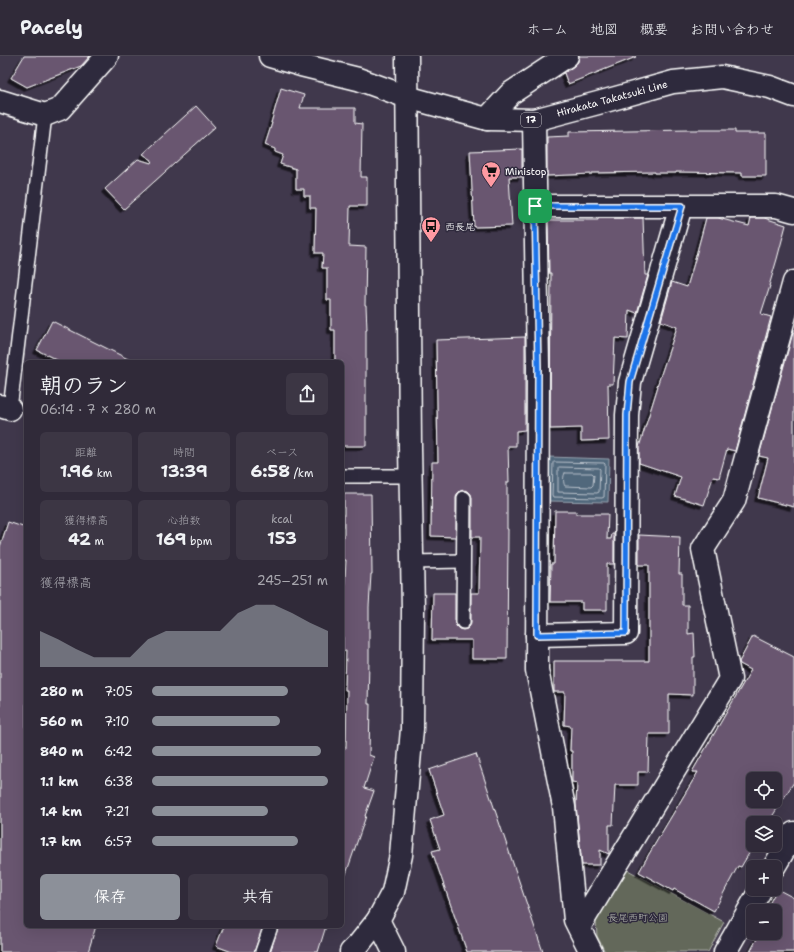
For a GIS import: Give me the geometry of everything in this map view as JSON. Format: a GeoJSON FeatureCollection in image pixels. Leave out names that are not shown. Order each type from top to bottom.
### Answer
{"type":"FeatureCollection","features":[{"type":"Feature","properties":{"kind":"street"},"geometry":{"type":"LineString","coordinates":[[0,101],[45,115],[60,109],[106,56]]}},
{"type":"Feature","properties":{"kind":"street","name":"Hirakata Takatsuki Line"},"geometry":{"type":"LineString","coordinates":[[270,56],[358,79],[407,97],[487,119],[534,120],[673,82],[722,77],[770,87],[794,96]]}},
{"type":"Feature","properties":{"kind":"street"},"geometry":{"type":"LineString","coordinates":[[351,952],[378,920],[393,892],[401,855],[412,729],[413,610],[410,476],[407,56]]}},
{"type":"Feature","properties":{"kind":"street"},"geometry":{"type":"LineString","coordinates":[[487,119],[511,93],[567,56]]}},
{"type":"Feature","properties":{"kind":"street"},"geometry":{"type":"LineString","coordinates":[[534,120],[538,367],[537,670],[564,807],[575,920],[591,952]]}},
{"type":"Feature","properties":{"kind":"street"},"geometry":{"type":"LineString","coordinates":[[535,206],[776,206],[794,211]]}},
{"type":"Feature","properties":{"kind":"street"},"geometry":{"type":"LineString","coordinates":[[537,635],[626,633],[627,415],[630,382],[682,206]]}},
{"type":"Feature","properties":{"kind":"street"},"geometry":{"type":"LineString","coordinates":[[579,927],[730,679],[703,549],[734,501],[794,282]]}},
{"type":"Feature","properties":{"kind":"street"},"geometry":{"type":"LineString","coordinates":[[778,860],[794,832]]}},
{"type":"Feature","properties":{"kind":"street"},"geometry":{"type":"LineString","coordinates":[[725,952],[757,896]]}},
{"type":"Feature","properties":{"kind":"street"},"geometry":{"type":"LineString","coordinates":[[378,920],[394,952]]}},
{"type":"Feature","properties":{"kind":"lane"},"geometry":{"type":"LineString","coordinates":[[5,407],[45,115]]}},
{"type":"Feature","properties":{"kind":"lane"},"geometry":{"type":"LineString","coordinates":[[344,476],[410,476]]}},
{"type":"Feature","properties":{"kind":"lane"},"geometry":{"type":"LineString","coordinates":[[463,622],[464,498]]}},
{"type":"Feature","properties":{"kind":"lane"},"geometry":{"type":"LineString","coordinates":[[412,562],[463,561]]}},
{"type":"Feature","properties":{"kind":"lane"},"geometry":{"type":"LineString","coordinates":[[262,952],[270,928]]}},
{"type":"Feature","properties":{"kind":"green space","name":"長尾西町公園"},"geometry":{"type":"Polygon","coordinates":[[[624,868],[724,922],[708,952],[605,952],[597,936],[596,921],[624,868]]]}},
{"type":"Feature","properties":{"kind":"water"},"geometry":{"type":"Polygon","coordinates":[[[549,457],[609,459],[608,502],[548,501],[549,457]]]}},
{"type":"Feature","properties":{"kind":"building"},"geometry":{"type":"Polygon","coordinates":[[[24,56],[90,56],[81,66],[27,87],[11,78],[24,56]]]}},
{"type":"Feature","properties":{"kind":"building"},"geometry":{"type":"Polygon","coordinates":[[[579,56],[636,57],[568,84],[564,73],[578,62],[579,56]]]}},
{"type":"Feature","properties":{"kind":"building"},"geometry":{"type":"Polygon","coordinates":[[[281,88],[304,95],[300,108],[355,108],[355,123],[362,124],[361,177],[367,177],[367,206],[350,206],[349,246],[366,247],[366,446],[344,446],[344,360],[335,360],[335,330],[331,330],[331,300],[327,300],[327,268],[322,268],[323,253],[315,253],[316,208],[310,208],[310,196],[304,196],[304,189],[296,189],[296,169],[280,164],[283,155],[275,152],[275,149],[265,145],[281,88]]]}},
{"type":"Feature","properties":{"kind":"building"},"geometry":{"type":"Polygon","coordinates":[[[196,106],[215,127],[124,209],[105,189],[138,159],[151,163],[152,160],[143,154],[196,106]]]}},
{"type":"Feature","properties":{"kind":"building"},"geometry":{"type":"Polygon","coordinates":[[[735,130],[735,133],[766,133],[766,176],[742,176],[742,173],[655,172],[592,173],[547,176],[547,137],[569,136],[569,132],[735,130]]]}},
{"type":"Feature","properties":{"kind":"building","name":"Ministop"},"geometry":{"type":"Polygon","coordinates":[[[522,149],[522,177],[509,177],[512,226],[474,227],[470,151],[522,149]]]}},
{"type":"Feature","properties":{"kind":"building"},"geometry":{"type":"Polygon","coordinates":[[[598,218],[643,218],[645,275],[648,275],[637,313],[629,310],[628,339],[615,338],[613,384],[608,384],[609,440],[581,441],[581,428],[550,429],[551,273],[549,273],[548,220],[598,220],[598,218]]]}},
{"type":"Feature","properties":{"kind":"building"},"geometry":{"type":"Polygon","coordinates":[[[706,218],[718,218],[749,226],[751,218],[764,218],[786,225],[761,314],[771,317],[735,451],[727,449],[719,478],[713,477],[704,505],[675,496],[681,477],[639,463],[639,447],[657,386],[677,327],[661,321],[672,282],[687,287],[706,218]]]}},
{"type":"Feature","properties":{"kind":"building"},"geometry":{"type":"Polygon","coordinates":[[[52,321],[130,360],[57,360],[37,350],[52,321]]]}},
{"type":"Feature","properties":{"kind":"building"},"geometry":{"type":"Polygon","coordinates":[[[794,329],[794,507],[758,498],[768,458],[759,456],[794,329]]]}},
{"type":"Feature","properties":{"kind":"building"},"geometry":{"type":"Polygon","coordinates":[[[525,337],[525,430],[516,431],[516,446],[508,446],[507,659],[472,659],[472,640],[432,640],[433,593],[455,593],[456,626],[463,630],[470,626],[471,593],[479,593],[480,537],[472,537],[472,498],[468,491],[464,490],[457,494],[456,498],[456,537],[431,536],[432,462],[438,462],[436,340],[525,337]]]}},
{"type":"Feature","properties":{"kind":"building"},"geometry":{"type":"Polygon","coordinates":[[[344,494],[371,494],[372,574],[369,607],[368,704],[370,704],[369,755],[374,757],[364,788],[374,791],[345,877],[344,748],[346,748],[347,690],[345,690],[346,651],[344,651],[344,596],[346,560],[344,560],[344,494]]]}},
{"type":"Feature","properties":{"kind":"building"},"geometry":{"type":"Polygon","coordinates":[[[555,511],[576,511],[576,514],[608,514],[607,539],[611,539],[612,534],[614,534],[614,564],[607,564],[607,610],[582,610],[582,602],[550,602],[551,564],[554,564],[555,511]]]}},
{"type":"Feature","properties":{"kind":"building"},"geometry":{"type":"Polygon","coordinates":[[[8,522],[24,527],[24,928],[95,928],[88,952],[0,952],[0,547],[8,522]]]}},
{"type":"Feature","properties":{"kind":"building"},"geometry":{"type":"Polygon","coordinates":[[[639,535],[680,537],[679,574],[682,574],[682,605],[688,605],[688,634],[694,633],[695,657],[693,657],[693,695],[669,694],[669,734],[649,734],[648,772],[638,772],[638,785],[615,785],[613,825],[609,825],[609,854],[600,850],[600,865],[582,865],[576,805],[577,783],[572,782],[572,751],[570,751],[571,726],[564,725],[565,692],[554,692],[554,661],[649,661],[649,565],[639,565],[639,535]]]}},
{"type":"Feature","properties":{"kind":"building"},"geometry":{"type":"Polygon","coordinates":[[[753,636],[794,657],[794,782],[782,801],[782,772],[746,772],[746,808],[778,808],[772,816],[746,816],[746,852],[750,852],[741,867],[738,866],[714,911],[639,872],[698,772],[692,772],[751,670],[739,662],[753,636]]]}},
{"type":"Feature","properties":{"kind":"building"},"geometry":{"type":"Polygon","coordinates":[[[476,754],[543,952],[467,952],[432,851],[440,849],[430,820],[444,815],[429,770],[476,754]]]}},
{"type":"Feature","properties":{"kind":"building"},"geometry":{"type":"Polygon","coordinates":[[[782,892],[794,898],[794,952],[750,952],[756,940],[782,940],[782,904],[769,904],[773,896],[782,896],[782,892]]]}},
{"type":"Feature","properties":{"kind":"building"},"geometry":{"type":"Polygon","coordinates":[[[223,928],[262,928],[254,952],[232,952],[216,946],[223,928]]]}},
{"type":"Feature","properties":{"kind":"building"},"geometry":{"type":"Polygon","coordinates":[[[278,928],[325,928],[318,952],[270,952],[278,928]]]}},
{"type":"Feature","properties":{"kind":"place","name":"Ministop"},"geometry":{"type":"Point","coordinates":[491,188]}},
{"type":"Feature","properties":{"kind":"place","name":"西長尾"},"geometry":{"type":"Point","coordinates":[431,243]}},
{"type":"Feature","properties":{"kind":"route"},"geometry":{"type":"LineString","coordinates":[[535,206],[682,206],[630,382],[627,415],[626,633],[537,635],[538,367],[535,206]]}}]}
